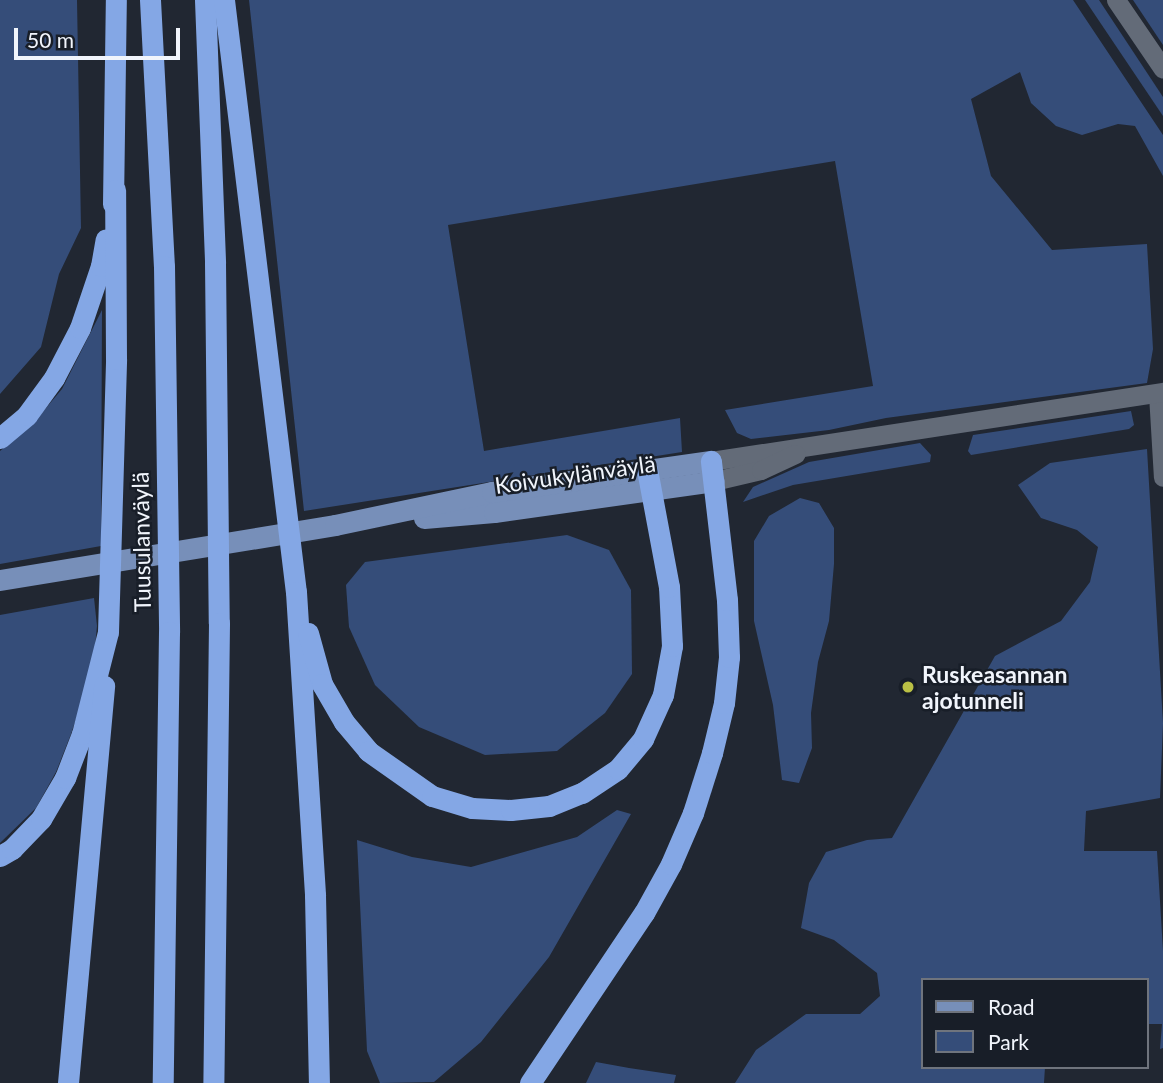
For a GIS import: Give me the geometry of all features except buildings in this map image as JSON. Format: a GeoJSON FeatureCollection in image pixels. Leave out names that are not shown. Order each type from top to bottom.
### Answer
{"type":"FeatureCollection","features":[{"type":"Feature","properties":{"kind":"highway"},"geometry":{"type":"LineString","coordinates":[[68,1083],[97,794],[108,632],[116,359],[116,0]]}},
{"type":"Feature","properties":{"kind":"highway","name":"Tuusulanväylä"},"geometry":{"type":"LineString","coordinates":[[150,0],[164,266],[169,632],[163,1083]]}},
{"type":"Feature","properties":{"kind":"highway"},"geometry":{"type":"LineString","coordinates":[[205,0],[215,264],[219,623],[213,1083]]}},
{"type":"Feature","properties":{"kind":"highway"},"geometry":{"type":"LineString","coordinates":[[224,0],[296,592],[315,895],[319,1083]]}},
{"type":"Feature","properties":{"kind":"highway"},"geometry":{"type":"LineString","coordinates":[[0,438],[27,415],[54,378],[80,328],[101,265],[115,190]]}},
{"type":"Feature","properties":{"kind":"highway"},"geometry":{"type":"LineString","coordinates":[[530,1083],[644,913],[671,864],[693,813],[712,753],[724,703],[729,657],[727,600],[713,471]]}},
{"type":"Feature","properties":{"kind":"highway"},"geometry":{"type":"LineString","coordinates":[[296,592],[322,684],[344,722],[368,751],[432,796],[472,808],[511,810],[548,806],[582,793],[618,769],[643,738],[663,695],[672,646],[669,587],[649,480]]}},
{"type":"Feature","properties":{"kind":"highway"},"geometry":{"type":"LineString","coordinates":[[0,856],[12,849],[41,819],[65,778],[82,734],[108,632]]}},
{"type":"Feature","properties":{"kind":"main road","name":"Koivukylänväylä"},"geometry":{"type":"LineString","coordinates":[[0,580],[335,525],[492,492],[649,480],[713,471]]}},
{"type":"Feature","properties":{"kind":"street"},"geometry":{"type":"LineString","coordinates":[[1116,0],[1163,69]]}},
{"type":"Feature","properties":{"kind":"street"},"geometry":{"type":"LineString","coordinates":[[1160,393],[1163,477]]}},
{"type":"Feature","properties":{"kind":"street","name":"Koivukylänväylä"},"geometry":{"type":"LineString","coordinates":[[713,471],[761,470],[814,445],[1160,393]]}},
{"type":"Feature","properties":{"kind":"green space"},"geometry":{"type":"Polygon","coordinates":[[[0,0],[77,0],[81,228],[59,274],[41,347],[0,394],[0,0]]]}},
{"type":"Feature","properties":{"kind":"green space"},"geometry":{"type":"Polygon","coordinates":[[[249,0],[1073,0],[1163,135],[1163,176],[1135,126],[1118,124],[1082,135],[1056,126],[1031,103],[1020,72],[971,99],[991,176],[1052,250],[1147,244],[1153,349],[1147,383],[886,418],[829,430],[751,439],[737,433],[725,410],[873,386],[835,161],[448,225],[484,451],[680,418],[682,452],[304,511],[249,0]]]}},
{"type":"Feature","properties":{"kind":"green space"},"geometry":{"type":"Polygon","coordinates":[[[1085,0],[1099,0],[1163,97],[1163,116],[1085,0]]]}},
{"type":"Feature","properties":{"kind":"green space"},"geometry":{"type":"Polygon","coordinates":[[[1133,0],[1163,0],[1163,45],[1133,0]]]}},
{"type":"Feature","properties":{"kind":"green space"},"geometry":{"type":"Polygon","coordinates":[[[102,310],[101,546],[0,564],[0,451],[35,421],[62,389],[102,310]]]}},
{"type":"Feature","properties":{"kind":"green space"},"geometry":{"type":"Polygon","coordinates":[[[1131,411],[1134,425],[1129,429],[971,455],[968,451],[973,435],[1131,411]]]}},
{"type":"Feature","properties":{"kind":"green space"},"geometry":{"type":"Polygon","coordinates":[[[920,443],[931,455],[930,462],[793,485],[743,502],[753,487],[809,462],[920,443]]]}},
{"type":"Feature","properties":{"kind":"green space"},"geometry":{"type":"Polygon","coordinates":[[[1147,449],[1163,723],[1160,798],[1086,811],[1084,851],[1157,851],[1163,951],[1163,1048],[1160,1049],[1162,1024],[1149,1024],[1149,978],[922,978],[922,1069],[1045,1069],[1044,1083],[735,1083],[756,1050],[806,1014],[860,1014],[880,996],[877,973],[834,940],[801,928],[809,883],[826,852],[867,840],[892,838],[995,656],[1061,621],[1090,582],[1098,547],[1077,530],[1041,518],[1018,485],[1050,463],[1147,449]]]}},
{"type":"Feature","properties":{"kind":"green space"},"geometry":{"type":"Polygon","coordinates":[[[800,498],[819,503],[834,528],[834,564],[829,621],[818,662],[811,713],[812,748],[799,783],[782,780],[773,705],[754,621],[754,541],[769,516],[800,498]]]}},
{"type":"Feature","properties":{"kind":"green space"},"geometry":{"type":"Polygon","coordinates":[[[567,535],[609,550],[631,590],[632,674],[605,713],[557,751],[485,755],[419,727],[375,685],[349,627],[346,585],[365,562],[567,535]]]}},
{"type":"Feature","properties":{"kind":"green space"},"geometry":{"type":"Polygon","coordinates":[[[94,598],[97,626],[93,668],[71,734],[56,772],[36,808],[0,843],[0,615],[94,598]]]}},
{"type":"Feature","properties":{"kind":"green space"},"geometry":{"type":"Polygon","coordinates":[[[617,810],[631,814],[549,957],[481,1042],[434,1082],[380,1083],[367,1051],[357,840],[412,857],[471,867],[577,837],[617,810]]]}},
{"type":"Feature","properties":{"kind":"green space"},"geometry":{"type":"Polygon","coordinates":[[[596,1062],[676,1075],[674,1083],[586,1083],[596,1062]]]}},
{"type":"Feature","properties":{"kind":"place","name":"Ruskeasannan ajotunneli"},"geometry":{"type":"Point","coordinates":[908,687]}}]}
